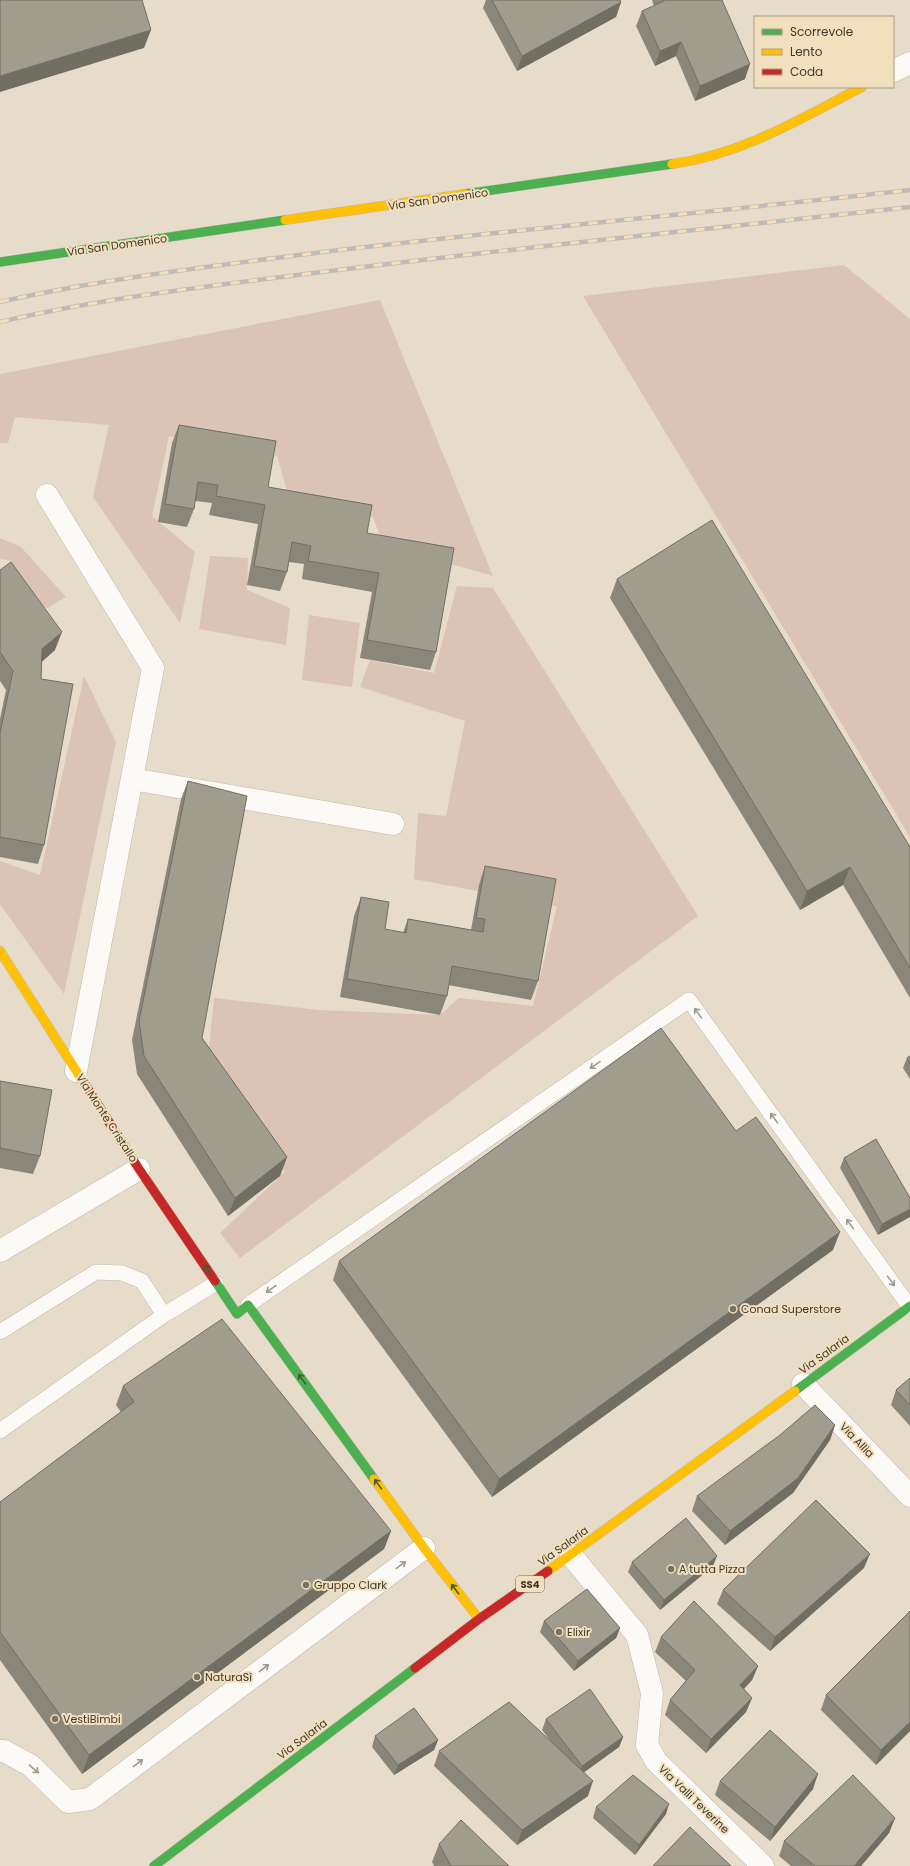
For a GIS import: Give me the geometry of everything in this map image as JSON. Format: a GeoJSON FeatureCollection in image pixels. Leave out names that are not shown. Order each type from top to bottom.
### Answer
{"type":"FeatureCollection","features":[{"type":"Feature","properties":{"kind":"street"},"geometry":{"type":"LineString","coordinates":[[894,71],[910,63]]}},
{"type":"Feature","properties":{"kind":"street","name":"Via San Domenico"},"geometry":{"type":"LineString","coordinates":[[0,262],[692,161],[724,153],[771,134],[860,88]]}},
{"type":"Feature","properties":{"kind":"street"},"geometry":{"type":"LineString","coordinates":[[47,495],[153,668],[76,1071]]}},
{"type":"Feature","properties":{"kind":"street"},"geometry":{"type":"LineString","coordinates":[[132,779],[393,824]]}},
{"type":"Feature","properties":{"kind":"street","name":"Via Monte Cristallo"},"geometry":{"type":"LineString","coordinates":[[0,951],[139,1169],[0,1251]]}},
{"type":"Feature","properties":{"kind":"street"},"geometry":{"type":"LineString","coordinates":[[139,1169],[237,1314],[248,1305],[424,1548],[479,1619]]}},
{"type":"Feature","properties":{"kind":"street","name":"Via Salaria"},"geometry":{"type":"LineString","coordinates":[[154,1866],[479,1619],[572,1556],[910,1306]]}},
{"type":"Feature","properties":{"kind":"street","name":"Via Allia"},"geometry":{"type":"LineString","coordinates":[[803,1384],[910,1496]]}},
{"type":"Feature","properties":{"kind":"street"},"geometry":{"type":"LineString","coordinates":[[0,1751],[4,1751],[30,1765],[68,1802],[90,1799],[424,1548]]}},
{"type":"Feature","properties":{"kind":"street","name":"Via Valli Teverine"},"geometry":{"type":"LineString","coordinates":[[572,1556],[637,1635],[652,1693],[647,1745],[656,1761],[763,1866]]}},
{"type":"Feature","properties":{"kind":"lane"},"geometry":{"type":"LineString","coordinates":[[248,1305],[689,1000],[910,1306]]}},
{"type":"Feature","properties":{"kind":"lane"},"geometry":{"type":"LineString","coordinates":[[0,1332],[96,1272],[122,1273],[142,1281],[164,1315]]}},
{"type":"Feature","properties":{"kind":"lane"},"geometry":{"type":"LineString","coordinates":[[0,1431],[164,1315],[216,1283]]}},
{"type":"Feature","properties":{"kind":"shaded area"},"geometry":{"type":"Polygon","coordinates":[[[844,265],[910,319],[910,837],[583,296],[844,265]]]}},
{"type":"Feature","properties":{"kind":"shaded area"},"geometry":{"type":"Polygon","coordinates":[[[380,300],[493,576],[423,556],[386,553],[373,517],[290,502],[277,456],[169,436],[152,516],[195,552],[180,623],[93,497],[109,425],[15,417],[8,443],[0,443],[0,374],[380,300]]]}},
{"type":"Feature","properties":{"kind":"shaded area"},"geometry":{"type":"Polygon","coordinates":[[[0,538],[21,547],[66,597],[46,609],[9,560],[0,559],[0,538]]]}},
{"type":"Feature","properties":{"kind":"shaded area"},"geometry":{"type":"Polygon","coordinates":[[[210,556],[248,558],[247,590],[290,608],[286,645],[199,629],[210,556]]]}},
{"type":"Feature","properties":{"kind":"shaded area"},"geometry":{"type":"Polygon","coordinates":[[[457,586],[493,588],[698,916],[240,1258],[220,1233],[285,1172],[204,1054],[209,1047],[214,998],[319,1010],[440,1015],[459,998],[533,1006],[557,906],[414,879],[418,813],[446,816],[465,721],[360,687],[370,660],[434,673],[457,586]]]}},
{"type":"Feature","properties":{"kind":"shaded area"},"geometry":{"type":"Polygon","coordinates":[[[309,615],[360,623],[352,687],[302,680],[309,615]]]}},
{"type":"Feature","properties":{"kind":"shaded area"},"geometry":{"type":"Polygon","coordinates":[[[84,676],[116,742],[64,994],[0,904],[0,861],[40,875],[84,676]]]}},
{"type":"Feature","properties":{"kind":"building"},"geometry":{"type":"Polygon","coordinates":[[[0,0],[142,0],[151,30],[0,76],[0,0]]]}},
{"type":"Feature","properties":{"kind":"building"},"geometry":{"type":"Polygon","coordinates":[[[492,0],[620,0],[621,2],[522,56],[492,0]]]}},
{"type":"Feature","properties":{"kind":"building"},"geometry":{"type":"Polygon","coordinates":[[[664,0],[722,0],[750,64],[700,86],[681,42],[660,51],[642,11],[664,0]]]}},
{"type":"Feature","properties":{"kind":"building"},"geometry":{"type":"Polygon","coordinates":[[[179,425],[276,441],[268,487],[372,505],[367,533],[454,548],[436,652],[367,640],[379,573],[308,561],[311,546],[292,542],[287,572],[254,566],[265,505],[216,496],[218,485],[198,482],[194,509],[165,504],[179,425]]]}},
{"type":"Feature","properties":{"kind":"building"},"geometry":{"type":"Polygon","coordinates":[[[712,520],[910,847],[910,968],[850,867],[807,891],[617,579],[712,520]]]}},
{"type":"Feature","properties":{"kind":"building"},"geometry":{"type":"Polygon","coordinates":[[[11,562],[62,632],[42,649],[41,679],[73,684],[44,845],[0,837],[0,733],[13,671],[0,652],[0,570],[11,562]]]}},
{"type":"Feature","properties":{"kind":"building"},"geometry":{"type":"Polygon","coordinates":[[[188,781],[247,796],[202,1038],[287,1157],[235,1198],[144,1056],[139,1021],[188,781]]]}},
{"type":"Feature","properties":{"kind":"building"},"geometry":{"type":"Polygon","coordinates":[[[485,866],[556,879],[538,981],[452,966],[447,996],[347,979],[361,897],[389,902],[385,929],[406,933],[408,919],[483,932],[485,919],[476,918],[485,866]]]}},
{"type":"Feature","properties":{"kind":"building"},"geometry":{"type":"Polygon","coordinates":[[[661,1028],[736,1131],[756,1117],[840,1232],[499,1479],[339,1261],[661,1028]]]}},
{"type":"Feature","properties":{"kind":"building"},"geometry":{"type":"Polygon","coordinates":[[[910,1056],[910,1063],[907,1058],[910,1056]]]}},
{"type":"Feature","properties":{"kind":"building"},"geometry":{"type":"Polygon","coordinates":[[[0,1081],[52,1090],[40,1156],[0,1148],[0,1081]]]}},
{"type":"Feature","properties":{"kind":"building"},"geometry":{"type":"Polygon","coordinates":[[[876,1139],[910,1198],[910,1209],[882,1224],[844,1158],[876,1139]]]}},
{"type":"Feature","properties":{"kind":"building"},"geometry":{"type":"Polygon","coordinates":[[[222,1319],[391,1531],[89,1755],[0,1632],[0,1502],[134,1402],[123,1386],[222,1319]]]}},
{"type":"Feature","properties":{"kind":"building"},"geometry":{"type":"Polygon","coordinates":[[[910,1378],[910,1405],[896,1390],[910,1378]]]}},
{"type":"Feature","properties":{"kind":"building"},"geometry":{"type":"Polygon","coordinates":[[[815,1405],[835,1425],[798,1478],[730,1531],[697,1496],[780,1435],[815,1405]]]}},
{"type":"Feature","properties":{"kind":"building"},"geometry":{"type":"Polygon","coordinates":[[[816,1500],[870,1554],[775,1637],[723,1590],[816,1500]]]}},
{"type":"Feature","properties":{"kind":"building","name":"A tutta Pizza"},"geometry":{"type":"Polygon","coordinates":[[[686,1518],[717,1556],[664,1600],[632,1562],[686,1518]]]}},
{"type":"Feature","properties":{"kind":"building"},"geometry":{"type":"Polygon","coordinates":[[[587,1589],[620,1628],[578,1661],[544,1621],[587,1589]]]}},
{"type":"Feature","properties":{"kind":"building"},"geometry":{"type":"Polygon","coordinates":[[[694,1601],[758,1666],[740,1685],[752,1698],[711,1739],[670,1700],[695,1670],[661,1637],[694,1601]]]}},
{"type":"Feature","properties":{"kind":"building"},"geometry":{"type":"Polygon","coordinates":[[[910,1611],[910,1722],[881,1750],[826,1695],[910,1611]]]}},
{"type":"Feature","properties":{"kind":"building"},"geometry":{"type":"Polygon","coordinates":[[[590,1689],[623,1737],[582,1766],[546,1719],[590,1689]]]}},
{"type":"Feature","properties":{"kind":"building"},"geometry":{"type":"Polygon","coordinates":[[[509,1702],[593,1781],[522,1830],[439,1751],[509,1702]]]}},
{"type":"Feature","properties":{"kind":"building"},"geometry":{"type":"Polygon","coordinates":[[[414,1708],[438,1740],[398,1765],[375,1736],[414,1708]]]}},
{"type":"Feature","properties":{"kind":"building"},"geometry":{"type":"Polygon","coordinates":[[[770,1730],[818,1774],[775,1827],[720,1781],[770,1730]]]}},
{"type":"Feature","properties":{"kind":"building"},"geometry":{"type":"Polygon","coordinates":[[[633,1775],[669,1804],[639,1845],[596,1807],[633,1775]]]}},
{"type":"Feature","properties":{"kind":"building"},"geometry":{"type":"Polygon","coordinates":[[[853,1775],[895,1818],[854,1866],[815,1866],[784,1841],[853,1775]]]}},
{"type":"Feature","properties":{"kind":"building"},"geometry":{"type":"Polygon","coordinates":[[[461,1820],[509,1866],[451,1866],[439,1844],[461,1820]]]}},
{"type":"Feature","properties":{"kind":"building"},"geometry":{"type":"Polygon","coordinates":[[[690,1827],[731,1866],[653,1866],[690,1827]]]}},
{"type":"Feature","properties":{"kind":"railway"},"geometry":{"type":"LineString","coordinates":[[0,302],[120,279],[323,252],[910,190]]}},
{"type":"Feature","properties":{"kind":"railway"},"geometry":{"type":"LineString","coordinates":[[0,322],[117,299],[235,283],[463,255],[910,207]]}},
{"type":"Feature","properties":{"kind":"traffic: fast"},"geometry":{"type":"LineString","coordinates":[[465,194],[672,164]]}},
{"type":"Feature","properties":{"kind":"traffic: fast"},"geometry":{"type":"LineString","coordinates":[[0,262],[285,220]]}},
{"type":"Feature","properties":{"kind":"traffic: fast"},"geometry":{"type":"LineString","coordinates":[[215,1281],[237,1314],[248,1305],[374,1479]]}},
{"type":"Feature","properties":{"kind":"traffic: fast"},"geometry":{"type":"LineString","coordinates":[[795,1391],[910,1306]]}},
{"type":"Feature","properties":{"kind":"traffic: fast"},"geometry":{"type":"LineString","coordinates":[[154,1866],[415,1668]]}},
{"type":"Feature","properties":{"kind":"traffic: slow"},"geometry":{"type":"LineString","coordinates":[[672,164],[698,159],[747,144],[793,123],[860,88]]}},
{"type":"Feature","properties":{"kind":"traffic: slow"},"geometry":{"type":"LineString","coordinates":[[285,220],[465,194]]}},
{"type":"Feature","properties":{"kind":"traffic: slow"},"geometry":{"type":"LineString","coordinates":[[0,951],[84,1083]]}},
{"type":"Feature","properties":{"kind":"traffic: slow"},"geometry":{"type":"LineString","coordinates":[[548,1571],[795,1391]]}},
{"type":"Feature","properties":{"kind":"traffic: slow"},"geometry":{"type":"LineString","coordinates":[[374,1479],[424,1548],[479,1619]]}},
{"type":"Feature","properties":{"kind":"traffic: jam"},"geometry":{"type":"LineString","coordinates":[[84,1083],[139,1169],[215,1281]]}},
{"type":"Feature","properties":{"kind":"traffic: jam"},"geometry":{"type":"LineString","coordinates":[[415,1668],[479,1619],[548,1571]]}},
{"type":"Feature","properties":{"kind":"place","name":"Conad Superstore"},"geometry":{"type":"Point","coordinates":[733,1309]}},
{"type":"Feature","properties":{"kind":"place","name":"A tutta Pizza"},"geometry":{"type":"Point","coordinates":[671,1569]}},
{"type":"Feature","properties":{"kind":"place","name":"Gruppo Clark"},"geometry":{"type":"Point","coordinates":[306,1585]}},
{"type":"Feature","properties":{"kind":"place","name":"Elixir"},"geometry":{"type":"Point","coordinates":[559,1632]}},
{"type":"Feature","properties":{"kind":"place","name":"NaturaSì"},"geometry":{"type":"Point","coordinates":[197,1677]}},
{"type":"Feature","properties":{"kind":"place","name":"VestiBimbi"},"geometry":{"type":"Point","coordinates":[55,1719]}}]}
